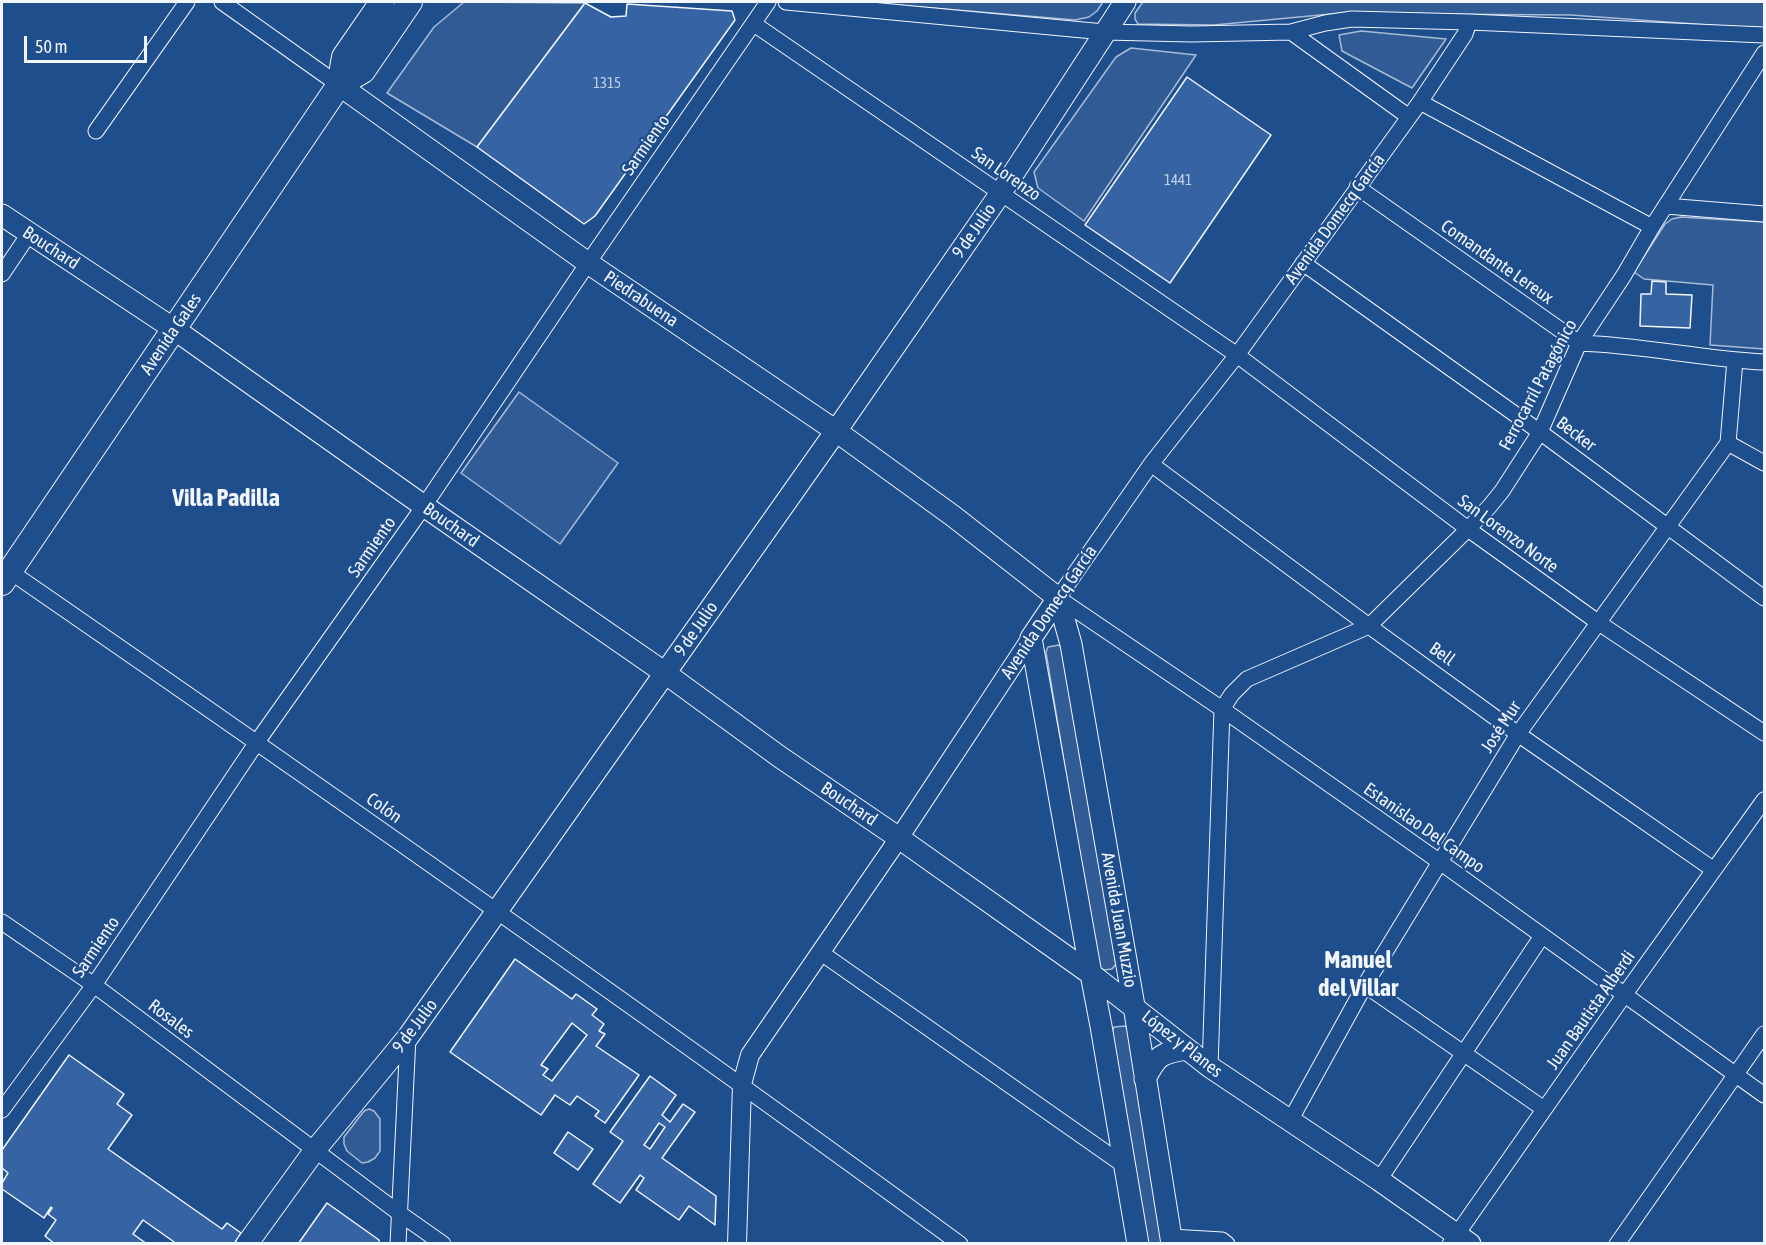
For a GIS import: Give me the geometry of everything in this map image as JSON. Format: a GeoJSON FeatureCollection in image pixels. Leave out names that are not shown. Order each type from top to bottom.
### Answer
{"type":"FeatureCollection","features":[{"type":"Feature","properties":{"kind":"main road","name":"Avenida Gales"},"geometry":{"type":"LineString","coordinates":[[4,573],[174,329],[339,85],[344,57],[382,2]]}},
{"type":"Feature","properties":{"kind":"main road","name":"Avenida Gales"},"geometry":{"type":"LineString","coordinates":[[339,85],[363,71],[410,2]]}},
{"type":"Feature","properties":{"kind":"main road","name":"9 de Julio"},"geometry":{"type":"LineString","coordinates":[[247,1244],[315,1150],[408,1038],[836,431],[1000,194],[1125,2]]}},
{"type":"Feature","properties":{"kind":"main road","name":"Piedrabuena"},"geometry":{"type":"LineString","coordinates":[[339,85],[588,263],[836,431],[952,516],[1058,598]]}},
{"type":"Feature","properties":{"kind":"main road","name":"Bouchard"},"geometry":{"type":"LineString","coordinates":[[2,215],[174,329],[898,838]]}},
{"type":"Feature","properties":{"kind":"main road","name":"Avenida Domecq García"},"geometry":{"type":"LineString","coordinates":[[1031,638],[1058,598]]}},
{"type":"Feature","properties":{"kind":"main road","name":"Avenida Juan Muzzio"},"geometry":{"type":"LineString","coordinates":[[1058,598],[1071,644],[1172,1240]]}},
{"type":"Feature","properties":{"kind":"main road","name":"Avenida Juan Muzzio"},"geometry":{"type":"LineString","coordinates":[[1031,638],[1138,1244]]}},
{"type":"Feature","properties":{"kind":"main road","name":"López y Planes"},"geometry":{"type":"LineString","coordinates":[[898,838],[1134,1006],[1210,1067],[1379,1180],[1459,1240]]}},
{"type":"Feature","properties":{"kind":"main road"},"geometry":{"type":"LineString","coordinates":[[1145,1079],[1153,1063],[1165,1052],[1187,1049]]}},
{"type":"Feature","properties":{"kind":"street"},"geometry":{"type":"LineString","coordinates":[[96,131],[187,2]]}},
{"type":"Feature","properties":{"kind":"street","name":"Piedrabuena"},"geometry":{"type":"LineString","coordinates":[[222,2],[339,85]]}},
{"type":"Feature","properties":{"kind":"street","name":"Sarmiento"},"geometry":{"type":"LineString","coordinates":[[2,1110],[94,985],[257,742],[424,506],[768,2]]}},
{"type":"Feature","properties":{"kind":"street"},"geometry":{"type":"LineString","coordinates":[[786,2],[1104,32],[1192,34],[1291,32],[1324,23],[1352,19],[1764,35]]}},
{"type":"Feature","properties":{"kind":"street","name":"Avenida Domecq García"},"geometry":{"type":"LineString","coordinates":[[1058,598],[1151,464],[1237,356],[1420,102],[1465,34],[1468,22]]}},
{"type":"Feature","properties":{"kind":"street","name":"San Lorenzo"},"geometry":{"type":"LineString","coordinates":[[754,24],[1237,356]]}},
{"type":"Feature","properties":{"kind":"street"},"geometry":{"type":"LineString","coordinates":[[1291,32],[1409,117]]}},
{"type":"Feature","properties":{"kind":"street","name":"Ferrocarril Patagónico"},"geometry":{"type":"LineString","coordinates":[[1222,708],[1247,679],[1369,626],[1468,530],[1502,491],[1540,432],[1580,343],[1624,275],[1652,226],[1764,53]]}},
{"type":"Feature","properties":{"kind":"street"},"geometry":{"type":"LineString","coordinates":[[1420,102],[1652,226]]}},
{"type":"Feature","properties":{"kind":"street","name":"Comandante Lereux"},"geometry":{"type":"LineString","coordinates":[[1357,187],[1580,343]]}},
{"type":"Feature","properties":{"kind":"street"},"geometry":{"type":"LineString","coordinates":[[1666,206],[1764,214]]}},
{"type":"Feature","properties":{"kind":"street"},"geometry":{"type":"LineString","coordinates":[[2,274],[29,234]]}},
{"type":"Feature","properties":{"kind":"street","name":"Becker"},"geometry":{"type":"LineString","coordinates":[[1303,263],[1540,432],[1764,598]]}},
{"type":"Feature","properties":{"kind":"street"},"geometry":{"type":"LineString","coordinates":[[1580,343],[1615,344],[1764,362]]}},
{"type":"Feature","properties":{"kind":"street","name":"San Lorenzo Norte"},"geometry":{"type":"LineString","coordinates":[[1237,356],[1468,530],[1599,623],[1764,733]]}},
{"type":"Feature","properties":{"kind":"street"},"geometry":{"type":"LineString","coordinates":[[1735,360],[1728,443],[1764,464]]}},
{"type":"Feature","properties":{"kind":"street","name":"José Mur"},"geometry":{"type":"LineString","coordinates":[[1290,1121],[1365,986],[1518,734],[1728,443]]}},
{"type":"Feature","properties":{"kind":"street","name":"Bell"},"geometry":{"type":"LineString","coordinates":[[1151,464],[1518,734],[1714,870]]}},
{"type":"Feature","properties":{"kind":"street","name":"Colón"},"geometry":{"type":"LineString","coordinates":[[4,573],[257,742],[742,1084],[960,1244]]}},
{"type":"Feature","properties":{"kind":"street","name":"Estanislao Del Campo"},"geometry":{"type":"LineString","coordinates":[[1058,598],[1222,708],[1764,1095]]}},
{"type":"Feature","properties":{"kind":"street","name":"Avenida Domecq García"},"geometry":{"type":"LineString","coordinates":[[737,1244],[742,1084],[750,1055],[1031,638]]}},
{"type":"Feature","properties":{"kind":"street"},"geometry":{"type":"LineString","coordinates":[[1210,1067],[1222,708]]}},
{"type":"Feature","properties":{"kind":"street","name":"Juan Bautista Alberdi"},"geometry":{"type":"LineString","coordinates":[[1459,1240],[1544,1109],[1764,800]]}},
{"type":"Feature","properties":{"kind":"street","name":"Rosales"},"geometry":{"type":"LineString","coordinates":[[2,922],[94,985],[399,1214],[443,1244]]}},
{"type":"Feature","properties":{"kind":"street"},"geometry":{"type":"LineString","coordinates":[[1379,1180],[1542,936]]}},
{"type":"Feature","properties":{"kind":"street"},"geometry":{"type":"LineString","coordinates":[[820,952],[1125,1166]]}},
{"type":"Feature","properties":{"kind":"street"},"geometry":{"type":"LineString","coordinates":[[1365,986],[1544,1109]]}},
{"type":"Feature","properties":{"kind":"street"},"geometry":{"type":"LineString","coordinates":[[1617,1244],[1764,1034]]}},
{"type":"Feature","properties":{"kind":"street"},"geometry":{"type":"LineString","coordinates":[[398,1244],[408,1038]]}},
{"type":"Feature","properties":{"kind":"street"},"geometry":{"type":"LineString","coordinates":[[1172,1240],[1222,1240],[1227,1244]]}},
{"type":"Feature","properties":{"kind":"shaded area"},"geometry":{"type":"Polygon","coordinates":[[[464,2],[585,3],[477,147],[387,93],[434,27],[464,2]]]}},
{"type":"Feature","properties":{"kind":"shaded area"},"geometry":{"type":"Polygon","coordinates":[[[861,2],[1103,2],[1089,17],[1075,20],[861,2]]]}},
{"type":"Feature","properties":{"kind":"shaded area"},"geometry":{"type":"Polygon","coordinates":[[[1143,2],[1764,2],[1764,29],[1571,15],[1352,12],[1214,25],[1138,24],[1135,13],[1143,2]]]}},
{"type":"Feature","properties":{"kind":"shaded area"},"geometry":{"type":"Polygon","coordinates":[[[1361,31],[1446,39],[1412,88],[1342,51],[1339,35],[1361,31]]]}},
{"type":"Feature","properties":{"kind":"shaded area"},"geometry":{"type":"Polygon","coordinates":[[[1131,48],[1196,55],[1084,221],[1038,188],[1034,172],[1116,57],[1131,48]]]}},
{"type":"Feature","properties":{"kind":"shaded area"},"geometry":{"type":"Polygon","coordinates":[[[1681,217],[1764,222],[1764,349],[1710,345],[1713,285],[1644,279],[1634,272],[1665,224],[1681,217]]]}},
{"type":"Feature","properties":{"kind":"shaded area"},"geometry":{"type":"Polygon","coordinates":[[[519,392],[618,463],[560,544],[461,473],[519,392]]]}},
{"type":"Feature","properties":{"kind":"shaded area"},"geometry":{"type":"Polygon","coordinates":[[[1059,645],[1064,652],[1116,964],[1112,969],[1104,970],[1098,967],[1046,652],[1048,647],[1059,645]]]}},
{"type":"Feature","properties":{"kind":"shaded area"},"geometry":{"type":"Polygon","coordinates":[[[1125,1026],[1130,1032],[1165,1243],[1147,1243],[1112,1032],[1114,1027],[1125,1026]]]}},
{"type":"Feature","properties":{"kind":"shaded area"},"geometry":{"type":"Polygon","coordinates":[[[369,1109],[374,1111],[380,1119],[380,1151],[375,1158],[362,1163],[347,1151],[344,1137],[364,1111],[369,1109]]]}},
{"type":"Feature","properties":{"kind":"building"},"geometry":{"type":"Polygon","coordinates":[[[585,3],[611,17],[626,16],[627,4],[732,11],[735,20],[595,216],[584,224],[477,147],[585,3]]]}},
{"type":"Feature","properties":{"kind":"building"},"geometry":{"type":"Polygon","coordinates":[[[1187,77],[1271,135],[1170,283],[1085,225],[1187,77]]]}},
{"type":"Feature","properties":{"kind":"building"},"geometry":{"type":"Polygon","coordinates":[[[1652,281],[1666,282],[1666,294],[1692,295],[1690,328],[1640,326],[1641,294],[1651,294],[1652,281]]]}},
{"type":"Feature","properties":{"kind":"building"},"geometry":{"type":"Polygon","coordinates":[[[515,959],[572,999],[576,994],[597,1009],[592,1015],[604,1024],[599,1031],[605,1034],[596,1046],[639,1075],[605,1123],[595,1116],[599,1111],[577,1096],[570,1105],[555,1095],[541,1115],[450,1052],[515,959]],[[572,1023],[541,1065],[548,1069],[543,1075],[552,1081],[587,1035],[572,1023]]]}},
{"type":"Feature","properties":{"kind":"building"},"geometry":{"type":"Polygon","coordinates":[[[69,1055],[124,1094],[117,1104],[132,1115],[108,1149],[222,1229],[227,1223],[241,1233],[234,1244],[177,1244],[143,1220],[133,1234],[147,1244],[55,1244],[45,1236],[56,1220],[48,1214],[52,1208],[44,1218],[2,1189],[2,1183],[8,1173],[2,1168],[2,1150],[69,1055]]]}},
{"type":"Feature","properties":{"kind":"building"},"geometry":{"type":"Polygon","coordinates":[[[650,1076],[676,1095],[662,1115],[670,1122],[683,1104],[695,1112],[662,1158],[716,1196],[715,1225],[689,1206],[679,1220],[636,1190],[644,1178],[640,1175],[620,1203],[593,1184],[623,1141],[610,1132],[650,1076]],[[659,1123],[644,1145],[650,1149],[665,1127],[659,1123]]]}},
{"type":"Feature","properties":{"kind":"building"},"geometry":{"type":"Polygon","coordinates":[[[568,1132],[593,1149],[578,1170],[554,1153],[568,1132]]]}},
{"type":"Feature","properties":{"kind":"building"},"geometry":{"type":"Polygon","coordinates":[[[327,1203],[379,1240],[379,1244],[298,1244],[327,1203]]]}},
{"type":"Feature","properties":{"kind":"district","name":"Villa Padilla"},"geometry":{"type":"Point","coordinates":[226,498]}},
{"type":"Feature","properties":{"kind":"district","name":"Manuel del Villar"},"geometry":{"type":"Point","coordinates":[1358,974]}}]}
